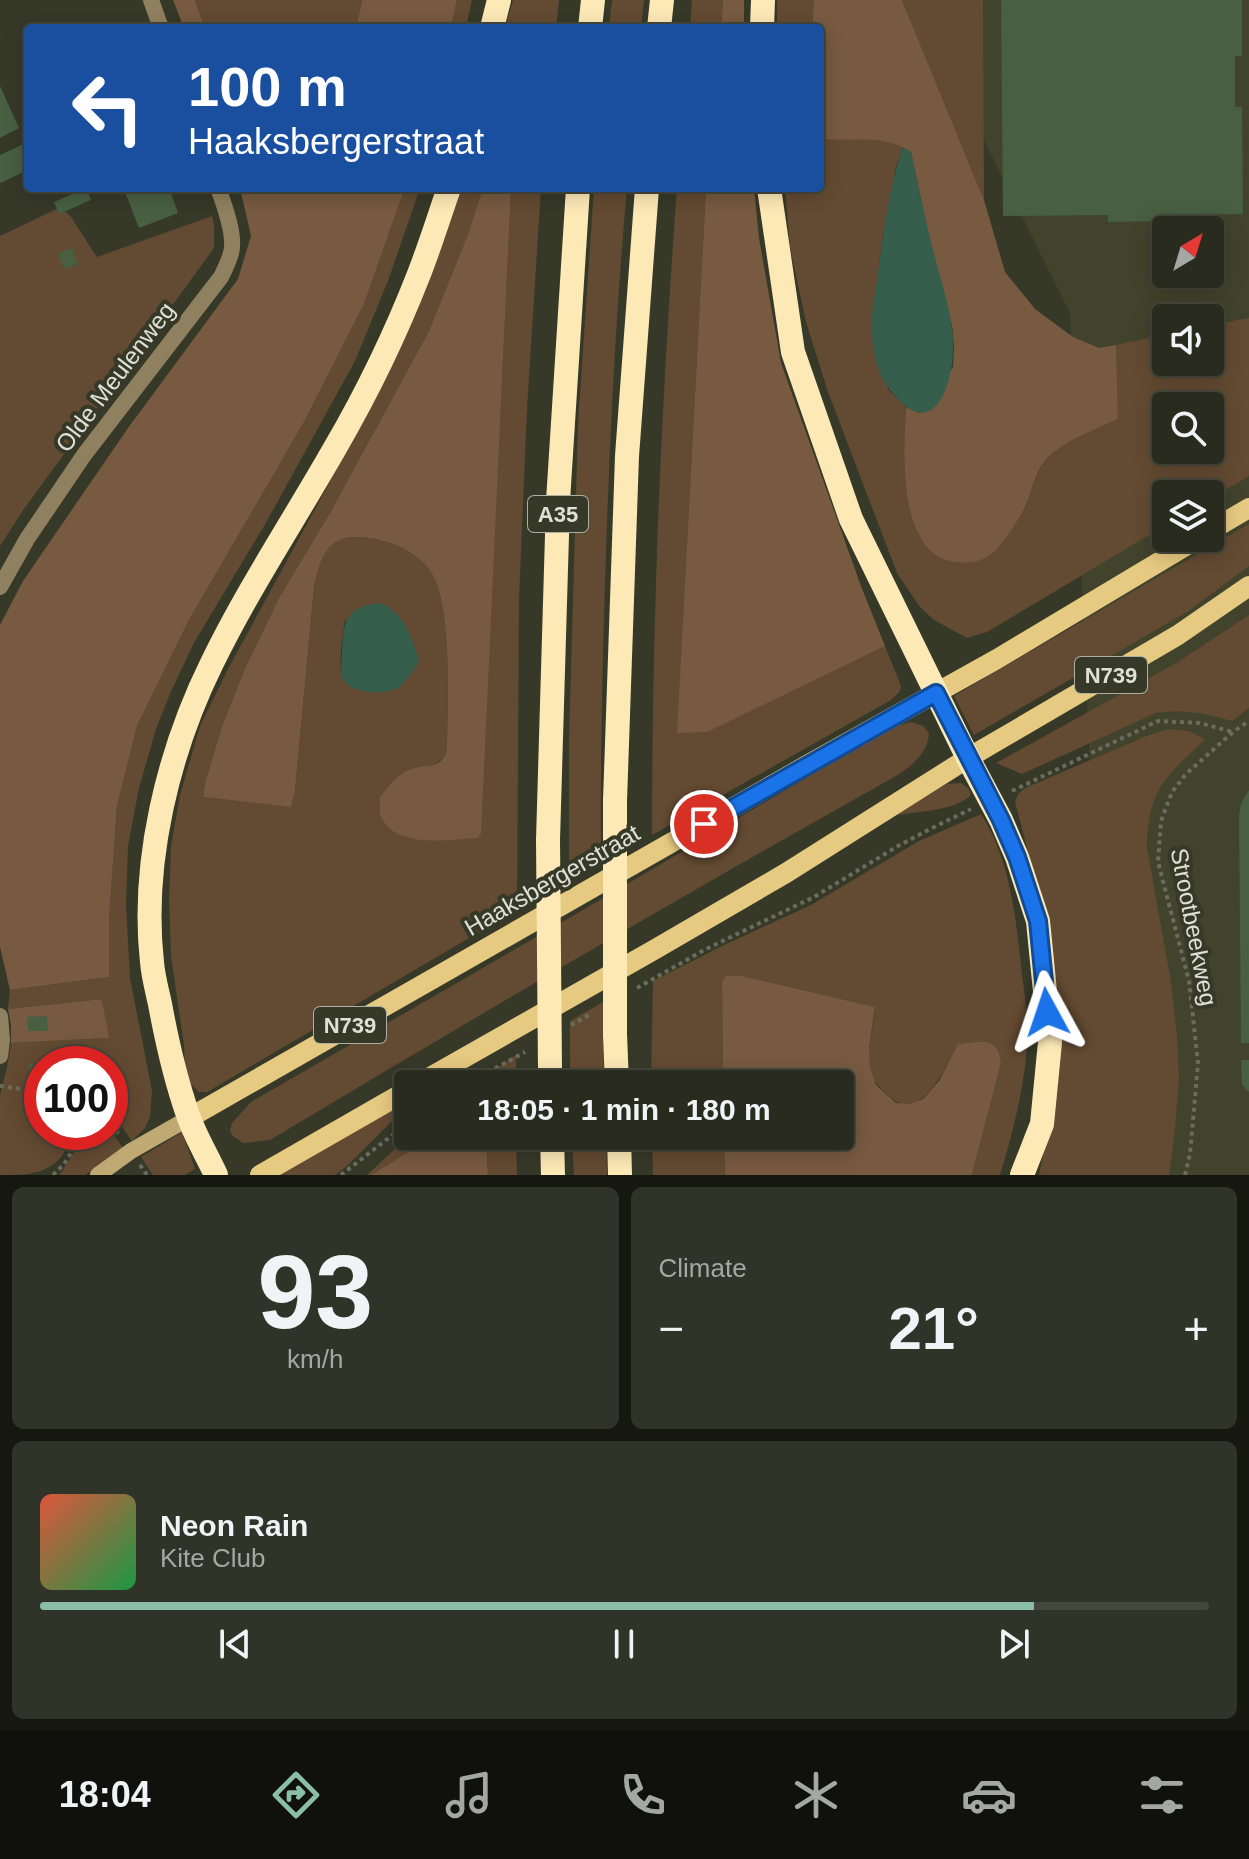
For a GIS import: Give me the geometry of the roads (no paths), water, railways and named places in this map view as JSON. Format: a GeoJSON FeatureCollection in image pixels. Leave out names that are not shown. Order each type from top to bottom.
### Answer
{"type":"FeatureCollection","features":[{"type":"Feature","properties":{"kind":"highway"},"geometry":{"type":"LineString","coordinates":[[493,24],[499,0]]}},
{"type":"Feature","properties":{"kind":"highway"},"geometry":{"type":"LineString","coordinates":[[590,24],[593,0]]}},
{"type":"Feature","properties":{"kind":"highway"},"geometry":{"type":"LineString","coordinates":[[659,24],[662,0]]}},
{"type":"Feature","properties":{"kind":"highway"},"geometry":{"type":"LineString","coordinates":[[762,24],[763,0]]}},
{"type":"Feature","properties":{"kind":"highway"},"geometry":{"type":"LineString","coordinates":[[216,1175],[189,1118],[171,1062],[152,963],[152,873],[156,830],[165,791],[180,740],[211,664],[336,446],[378,366],[419,275],[448,192]]}},
{"type":"Feature","properties":{"kind":"highway","name":"A35"},"geometry":{"type":"LineString","coordinates":[[551,1070],[548,840],[558,501],[578,192]]}},
{"type":"Feature","properties":{"kind":"highway"},"geometry":{"type":"LineString","coordinates":[[616,1070],[615,801],[627,456],[647,192]]}},
{"type":"Feature","properties":{"kind":"highway"},"geometry":{"type":"LineString","coordinates":[[770,192],[793,352],[851,519],[992,801],[1017,857],[1038,921],[1050,1042],[1042,1124],[1022,1175]]}},
{"type":"Feature","properties":{"kind":"highway"},"geometry":{"type":"LineString","coordinates":[[552,1150],[553,1175]]}},
{"type":"Feature","properties":{"kind":"highway"},"geometry":{"type":"LineString","coordinates":[[619,1150],[620,1175]]}},
{"type":"Feature","properties":{"kind":"main road"},"geometry":{"type":"LineString","coordinates":[[1224,523],[1249,508]]}},
{"type":"Feature","properties":{"kind":"main road","name":"Haaksbergerstraat"},"geometry":{"type":"LineString","coordinates":[[98,1175],[140,1146],[997,659],[1176,552]]}},
{"type":"Feature","properties":{"kind":"main road","name":"N739"},"geometry":{"type":"LineString","coordinates":[[443,1070],[786,873],[968,758],[1178,635],[1249,586]]}},
{"type":"Feature","properties":{"kind":"main road"},"geometry":{"type":"LineString","coordinates":[[260,1175],[394,1098]]}},
{"type":"Feature","properties":{"kind":"street"},"geometry":{"type":"LineString","coordinates":[[151,0],[160,24]]}},
{"type":"Feature","properties":{"kind":"street","name":"Olde Meulenweg"},"geometry":{"type":"LineString","coordinates":[[0,587],[27,539],[84,455],[221,277],[233,245],[219,192]]}},
{"type":"Feature","properties":{"kind":"street"},"geometry":{"type":"LineString","coordinates":[[0,1016],[0,1056]]}}]}
